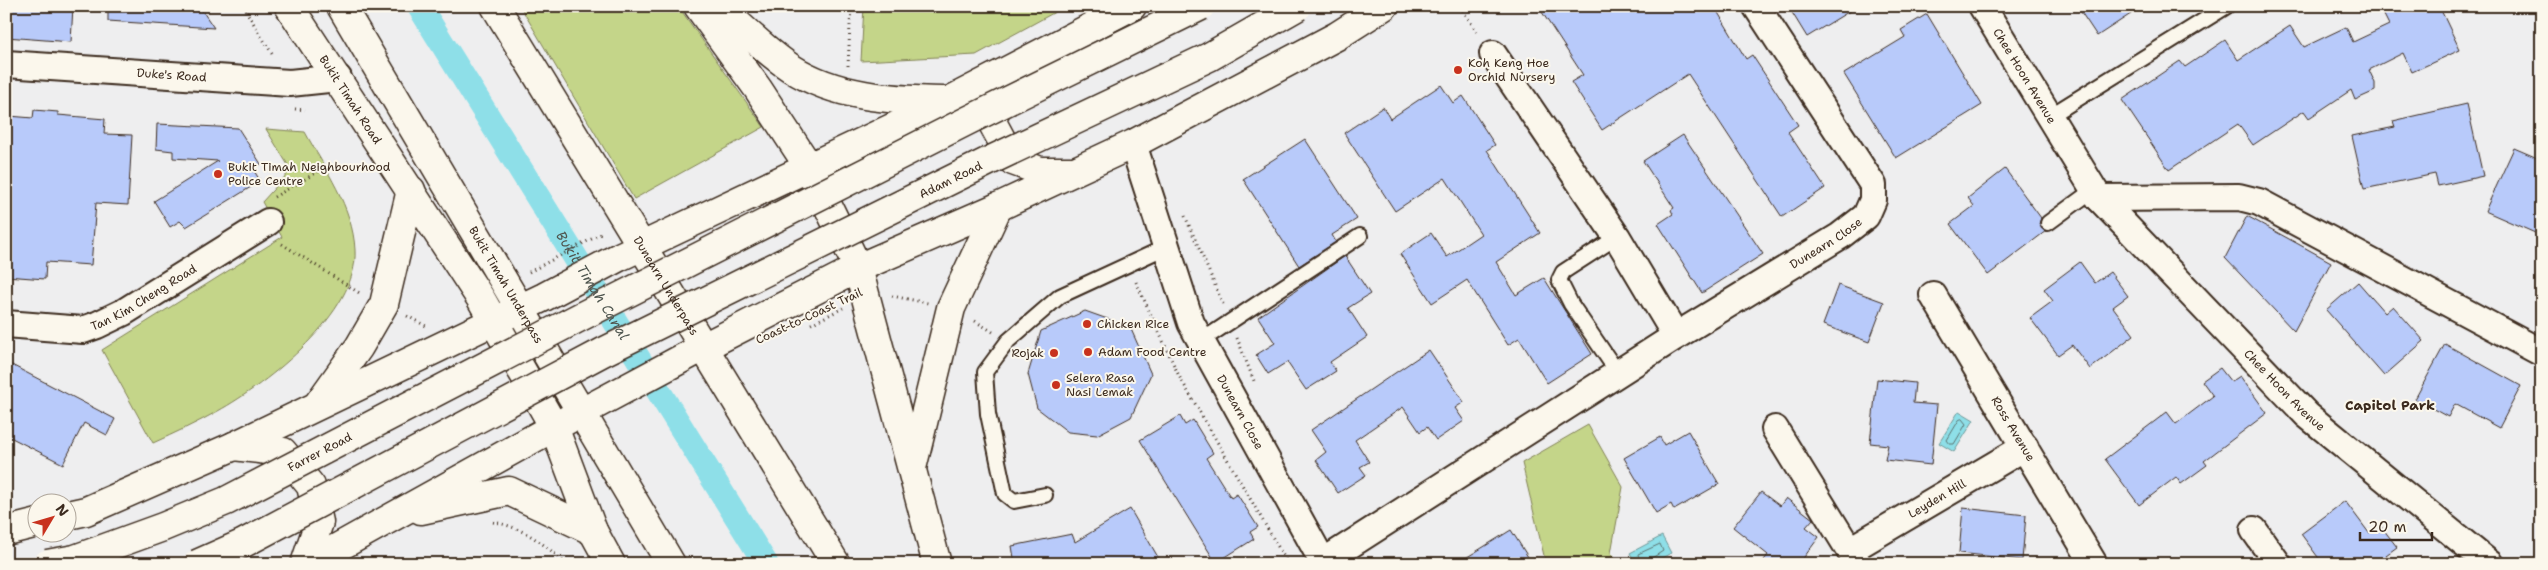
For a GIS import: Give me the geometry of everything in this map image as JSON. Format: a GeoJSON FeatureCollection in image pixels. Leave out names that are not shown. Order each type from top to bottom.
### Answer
{"type":"FeatureCollection","features":[{"type":"Feature","properties":{"kind":"highway","name":"Bukit Timah Road"},"geometry":{"type":"LineString","coordinates":[[289,6],[481,298],[492,321],[554,427],[593,532],[611,564]]}},
{"type":"Feature","properties":{"kind":"highway","name":"Bukit Timah Underpass"},"geometry":{"type":"LineString","coordinates":[[341,6],[671,564]]}},
{"type":"Feature","properties":{"kind":"highway","name":"Dunearn Underpass"},"geometry":{"type":"LineString","coordinates":[[495,6],[836,564]]}},
{"type":"Feature","properties":{"kind":"highway"},"geometry":{"type":"LineString","coordinates":[[698,6],[758,89],[809,168],[858,268],[937,564]]}},
{"type":"Feature","properties":{"kind":"highway"},"geometry":{"type":"LineString","coordinates":[[718,6],[792,68],[835,89],[895,100],[947,102]]}},
{"type":"Feature","properties":{"kind":"highway"},"geometry":{"type":"LineString","coordinates":[[78,513],[86,511],[234,446],[544,296],[619,257],[947,102],[1132,6]]}},
{"type":"Feature","properties":{"kind":"highway","name":"Farrer Road"},"geometry":{"type":"LineString","coordinates":[[47,564],[75,558],[226,501],[584,315],[960,125],[1201,6]]}},
{"type":"Feature","properties":{"kind":"highway","name":"Adam Road"},"geometry":{"type":"LineString","coordinates":[[197,564],[242,544],[603,352],[993,159],[1209,57],[1298,6]]}},
{"type":"Feature","properties":{"kind":"highway"},"geometry":{"type":"LineString","coordinates":[[306,564],[696,351],[858,268],[998,207],[1133,144],[1337,36],[1384,6]]}},
{"type":"Feature","properties":{"kind":"highway"},"geometry":{"type":"LineString","coordinates":[[1022,62],[1003,85],[992,122],[1013,161],[1040,171],[1074,171]]}},
{"type":"Feature","properties":{"kind":"highway"},"geometry":{"type":"LineString","coordinates":[[318,404],[359,347],[384,304],[411,190]]}},
{"type":"Feature","properties":{"kind":"highway"},"geometry":{"type":"LineString","coordinates":[[911,472],[950,308],[998,207]]}},
{"type":"Feature","properties":{"kind":"highway"},"geometry":{"type":"LineString","coordinates":[[234,446],[283,452],[311,486],[318,522],[306,564]]}},
{"type":"Feature","properties":{"kind":"highway"},"geometry":{"type":"LineString","coordinates":[[398,515],[509,491],[593,532]]}},
{"type":"Feature","properties":{"kind":"highway"},"geometry":{"type":"LineString","coordinates":[[6,531],[28,526]]}},
{"type":"Feature","properties":{"kind":"street","name":"Dunearn Close"},"geometry":{"type":"LineString","coordinates":[[1133,144],[1191,323],[1321,563],[1676,336],[1840,236],[1866,216],[1873,200],[1873,185],[1756,6]]}},
{"type":"Feature","properties":{"kind":"street","name":"Chee Hoon Avenue"},"geometry":{"type":"LineString","coordinates":[[1982,6],[2096,194],[2307,415],[2490,564]]}},
{"type":"Feature","properties":{"kind":"street"},"geometry":{"type":"LineString","coordinates":[[1493,54],[1617,237],[1676,336]]}},
{"type":"Feature","properties":{"kind":"street","name":"Duke's Road"},"geometry":{"type":"LineString","coordinates":[[6,64],[290,84],[338,78]]}},
{"type":"Feature","properties":{"kind":"street"},"geometry":{"type":"LineString","coordinates":[[2096,194],[2239,197],[2259,202],[2542,353]]}},
{"type":"Feature","properties":{"kind":"street","name":"Tan Kim Cheng Road"},"geometry":{"type":"LineString","coordinates":[[6,324],[83,330],[97,325],[124,312],[268,222]]}},
{"type":"Feature","properties":{"kind":"street","name":"Ross Avenue"},"geometry":{"type":"LineString","coordinates":[[1933,295],[2094,564]]}},
{"type":"Feature","properties":{"kind":"street","name":"Leyden Hill"},"geometry":{"type":"LineString","coordinates":[[1775,429],[1854,557],[2025,447]]}},
{"type":"Feature","properties":{"kind":"street"},"geometry":{"type":"LineString","coordinates":[[2254,530],[2278,564]]}},
{"type":"Feature","properties":{"kind":"lane"},"geometry":{"type":"LineString","coordinates":[[2050,116],[2227,6]]}},
{"type":"Feature","properties":{"kind":"lane"},"geometry":{"type":"LineString","coordinates":[[2048,223],[2096,194]]}},
{"type":"Feature","properties":{"kind":"lane"},"geometry":{"type":"LineString","coordinates":[[1201,341],[1360,236]]}},
{"type":"Feature","properties":{"kind":"lane"},"geometry":{"type":"LineString","coordinates":[[1617,237],[1563,272],[1559,280],[1571,304],[1618,374]]}},
{"type":"Feature","properties":{"kind":"lane"},"geometry":{"type":"LineString","coordinates":[[1045,495],[1014,501],[1004,494],[988,414],[985,372],[1008,341],[1060,296],[1166,247]]}},
{"type":"Feature","properties":{"kind":"path"},"geometry":{"type":"LineString","coordinates":[[243,6],[290,84]]}},
{"type":"Feature","properties":{"kind":"path"},"geometry":{"type":"LineString","coordinates":[[835,89],[848,78],[851,6]]}},
{"type":"Feature","properties":{"kind":"path"},"geometry":{"type":"LineString","coordinates":[[1460,6],[1493,54]]}},
{"type":"Feature","properties":{"kind":"path"},"geometry":{"type":"LineString","coordinates":[[333,163],[260,205],[282,244],[368,299]]}},
{"type":"Feature","properties":{"kind":"path"},"geometry":{"type":"LineString","coordinates":[[1184,214],[1254,382]]}},
{"type":"Feature","properties":{"kind":"path"},"geometry":{"type":"LineString","coordinates":[[524,274],[611,229]]}},
{"type":"Feature","properties":{"kind":"path"},"geometry":{"type":"LineString","coordinates":[[1128,265],[1179,376],[1288,564]]}},
{"type":"Feature","properties":{"kind":"path","name":"Coast-to-Coast Trail"},"geometry":{"type":"LineString","coordinates":[[804,327],[866,297],[898,296],[950,308],[978,322]]}},
{"type":"Feature","properties":{"kind":"path"},"geometry":{"type":"LineString","coordinates":[[507,524],[543,542],[566,564]]}},
{"type":"Feature","properties":{"kind":"green space"},"geometry":{"type":"Polygon","coordinates":[[[520,6],[678,6],[764,127],[634,199],[520,6]]]}},
{"type":"Feature","properties":{"kind":"green space"},"geometry":{"type":"Polygon","coordinates":[[[864,6],[1066,6],[976,55],[861,61],[864,6]]]}},
{"type":"Feature","properties":{"kind":"green space"},"geometry":{"type":"Polygon","coordinates":[[[266,129],[305,132],[337,189],[349,219],[355,250],[352,274],[342,298],[326,321],[284,365],[261,383],[218,411],[153,443],[102,350],[282,237],[262,202],[291,170],[266,129]]]}},
{"type":"Feature","properties":{"kind":"green space"},"geometry":{"type":"Polygon","coordinates":[[[1588,425],[1623,487],[1611,553],[1617,564],[1546,564],[1522,463],[1588,425]]]}},
{"type":"Feature","properties":{"kind":"water"},"geometry":{"type":"Polygon","coordinates":[[[1959,411],[1974,420],[1954,452],[1939,443],[1959,411]]]}},
{"type":"Feature","properties":{"kind":"water"},"geometry":{"type":"Polygon","coordinates":[[[1662,536],[1671,553],[1651,564],[1636,564],[1630,553],[1662,536]]]}},
{"type":"Feature","properties":{"kind":"building"},"geometry":{"type":"Polygon","coordinates":[[[6,6],[73,6],[71,42],[6,37],[6,6]]]}},
{"type":"Feature","properties":{"kind":"building"},"geometry":{"type":"Polygon","coordinates":[[[108,6],[199,6],[214,28],[108,21],[108,6]]]}},
{"type":"Feature","properties":{"kind":"building"},"geometry":{"type":"Polygon","coordinates":[[[1538,6],[1714,6],[1746,59],[1752,55],[1798,125],[1788,132],[1825,188],[1782,217],[1688,74],[1602,130],[1571,82],[1583,75],[1538,6]]]}},
{"type":"Feature","properties":{"kind":"building"},"geometry":{"type":"Polygon","coordinates":[[[1788,6],[1858,6],[1807,37],[1788,6]]]}},
{"type":"Feature","properties":{"kind":"building"},"geometry":{"type":"Polygon","coordinates":[[[2077,6],[2143,6],[2097,36],[2077,6]]]}},
{"type":"Feature","properties":{"kind":"building"},"geometry":{"type":"Polygon","coordinates":[[[2398,6],[2439,6],[2460,50],[2412,72],[2403,53],[2369,70],[2375,83],[2375,91],[2355,100],[2351,90],[2309,118],[2304,111],[2253,145],[2238,124],[2169,170],[2122,100],[2180,61],[2185,67],[2225,40],[2238,60],[2290,26],[2304,47],[2346,27],[2353,42],[2389,25],[2383,13],[2398,6]]]}},
{"type":"Feature","properties":{"kind":"building"},"geometry":{"type":"Polygon","coordinates":[[[1927,14],[1982,105],[1896,158],[1844,74],[1905,37],[1901,30],[1927,14]]]}},
{"type":"Feature","properties":{"kind":"building"},"geometry":{"type":"Polygon","coordinates":[[[1441,85],[1453,103],[1463,96],[1495,145],[1487,150],[1540,233],[1496,262],[1516,295],[1544,278],[1592,354],[1547,383],[1519,338],[1508,345],[1467,280],[1432,303],[1400,254],[1431,233],[1447,257],[1481,234],[1445,178],[1395,211],[1344,133],[1383,107],[1390,119],[1441,85]]]}},
{"type":"Feature","properties":{"kind":"building"},"geometry":{"type":"Polygon","coordinates":[[[2467,104],[2483,176],[2438,186],[2435,174],[2364,189],[2352,136],[2395,127],[2393,121],[2467,104]]]}},
{"type":"Feature","properties":{"kind":"building"},"geometry":{"type":"Polygon","coordinates":[[[34,110],[58,112],[58,115],[105,119],[104,134],[132,135],[128,205],[96,203],[91,265],[46,262],[45,279],[6,276],[6,146],[9,116],[33,118],[34,110]]]}},
{"type":"Feature","properties":{"kind":"building","name":"Bukit Timah Neighbourhood Police Centre"},"geometry":{"type":"Polygon","coordinates":[[[157,124],[238,128],[261,164],[253,169],[259,182],[186,227],[180,221],[170,227],[154,201],[218,161],[173,158],[173,151],[156,149],[157,124]]]}},
{"type":"Feature","properties":{"kind":"building"},"geometry":{"type":"Polygon","coordinates":[[[1683,135],[1763,254],[1702,293],[1658,224],[1673,214],[1671,210],[1674,208],[1643,161],[1683,135]]]}},
{"type":"Feature","properties":{"kind":"building"},"geometry":{"type":"Polygon","coordinates":[[[1305,139],[1357,219],[1332,235],[1336,242],[1299,266],[1243,179],[1305,139]]]}},
{"type":"Feature","properties":{"kind":"building"},"geometry":{"type":"Polygon","coordinates":[[[2514,148],[2542,160],[2542,236],[2485,211],[2514,148]]]}},
{"type":"Feature","properties":{"kind":"building"},"geometry":{"type":"Polygon","coordinates":[[[2005,169],[2041,218],[2039,224],[2046,231],[1988,275],[1950,224],[1974,206],[1968,198],[2005,169]]]}},
{"type":"Feature","properties":{"kind":"building"},"geometry":{"type":"Polygon","coordinates":[[[2247,216],[2331,262],[2294,331],[2225,258],[2247,216]]]}},
{"type":"Feature","properties":{"kind":"building"},"geometry":{"type":"Polygon","coordinates":[[[1345,256],[1370,294],[1348,308],[1367,337],[1330,362],[1336,371],[1306,390],[1287,362],[1268,374],[1256,355],[1275,343],[1258,317],[1345,256]]]}},
{"type":"Feature","properties":{"kind":"building"},"geometry":{"type":"Polygon","coordinates":[[[2080,262],[2095,283],[2110,272],[2128,296],[2113,307],[2134,335],[2090,369],[2072,345],[2058,355],[2030,318],[2053,301],[2044,289],[2080,262]]]}},
{"type":"Feature","properties":{"kind":"building"},"geometry":{"type":"Polygon","coordinates":[[[2358,282],[2385,313],[2393,306],[2424,341],[2384,376],[2326,310],[2358,282]]]}},
{"type":"Feature","properties":{"kind":"building"},"geometry":{"type":"Polygon","coordinates":[[[1838,285],[1884,302],[1869,342],[1823,325],[1838,285]]]}},
{"type":"Feature","properties":{"kind":"building","name":"Adam Food Centre"},"geometry":{"type":"Polygon","coordinates":[[[1085,311],[1130,327],[1151,374],[1131,417],[1097,435],[1068,432],[1037,408],[1028,374],[1041,331],[1085,311]]]}},
{"type":"Feature","properties":{"kind":"building"},"geometry":{"type":"Polygon","coordinates":[[[2445,344],[2521,386],[2499,428],[2455,404],[2448,417],[2415,399],[2445,344]]]}},
{"type":"Feature","properties":{"kind":"building"},"geometry":{"type":"Polygon","coordinates":[[[1429,350],[1464,402],[1455,408],[1464,421],[1436,440],[1427,427],[1420,432],[1403,407],[1355,440],[1369,462],[1360,467],[1366,475],[1338,493],[1316,460],[1326,452],[1311,430],[1429,350]]]}},
{"type":"Feature","properties":{"kind":"building"},"geometry":{"type":"Polygon","coordinates":[[[6,362],[115,419],[107,435],[84,423],[63,464],[6,435],[6,362]]]}},
{"type":"Feature","properties":{"kind":"building"},"geometry":{"type":"Polygon","coordinates":[[[2220,368],[2231,382],[2240,376],[2267,413],[2204,461],[2207,465],[2181,484],[2176,477],[2139,505],[2105,459],[2167,412],[2176,424],[2213,396],[2202,381],[2220,368]]]}},
{"type":"Feature","properties":{"kind":"building"},"geometry":{"type":"Polygon","coordinates":[[[1877,379],[1915,383],[1913,403],[1937,405],[1931,465],[1885,460],[1888,445],[1870,443],[1877,379]]]}},
{"type":"Feature","properties":{"kind":"building"},"geometry":{"type":"Polygon","coordinates":[[[1180,416],[1185,425],[1193,420],[1213,453],[1206,458],[1231,498],[1237,494],[1258,527],[1250,532],[1254,539],[1216,563],[1140,440],[1180,416]]]}},
{"type":"Feature","properties":{"kind":"building"},"geometry":{"type":"Polygon","coordinates":[[[1688,431],[1719,484],[1674,510],[1671,504],[1656,513],[1624,458],[1660,437],[1664,445],[1688,431]]]}},
{"type":"Feature","properties":{"kind":"building"},"geometry":{"type":"Polygon","coordinates":[[[1761,492],[1780,506],[1786,498],[1813,519],[1806,527],[1819,537],[1799,564],[1761,564],[1768,555],[1733,527],[1761,492]]]}},
{"type":"Feature","properties":{"kind":"building"},"geometry":{"type":"Polygon","coordinates":[[[2345,501],[2369,533],[2380,525],[2397,547],[2386,555],[2393,564],[2323,564],[2301,534],[2345,501]]]}},
{"type":"Feature","properties":{"kind":"building"},"geometry":{"type":"Polygon","coordinates":[[[1963,508],[2026,515],[2022,560],[1959,553],[1963,508]]]}},
{"type":"Feature","properties":{"kind":"building"},"geometry":{"type":"Polygon","coordinates":[[[1130,509],[1162,564],[1015,564],[1012,546],[1072,534],[1075,542],[1130,509]]]}},
{"type":"Feature","properties":{"kind":"building"},"geometry":{"type":"Polygon","coordinates":[[[1511,530],[1528,557],[1518,564],[1456,564],[1511,530]]]}},
{"type":"Feature","properties":{"kind":"waterway","name":"Bukit Timah Canal"},"geometry":{"type":"LineString","coordinates":[[419,6],[766,564]]}},
{"type":"Feature","properties":{"kind":"place","name":"Koh Keng Hoe Orchid Nursery"},"geometry":{"type":"Point","coordinates":[1458,70]}},
{"type":"Feature","properties":{"kind":"place","name":"Bukit Timah Neighbourhood Police Centre"},"geometry":{"type":"Point","coordinates":[218,174]}},
{"type":"Feature","properties":{"kind":"place","name":"Chicken Rice"},"geometry":{"type":"Point","coordinates":[1087,324]}},
{"type":"Feature","properties":{"kind":"place","name":"Adam Food Centre"},"geometry":{"type":"Point","coordinates":[1088,352]}},
{"type":"Feature","properties":{"kind":"place","name":"Rojak"},"geometry":{"type":"Point","coordinates":[1054,353]}},
{"type":"Feature","properties":{"kind":"place","name":"Selera Rasa Nasi Lemak"},"geometry":{"type":"Point","coordinates":[1056,385]}},
{"type":"Feature","properties":{"kind":"district","name":"Capitol Park"},"geometry":{"type":"Point","coordinates":[2390,405]}}]}
